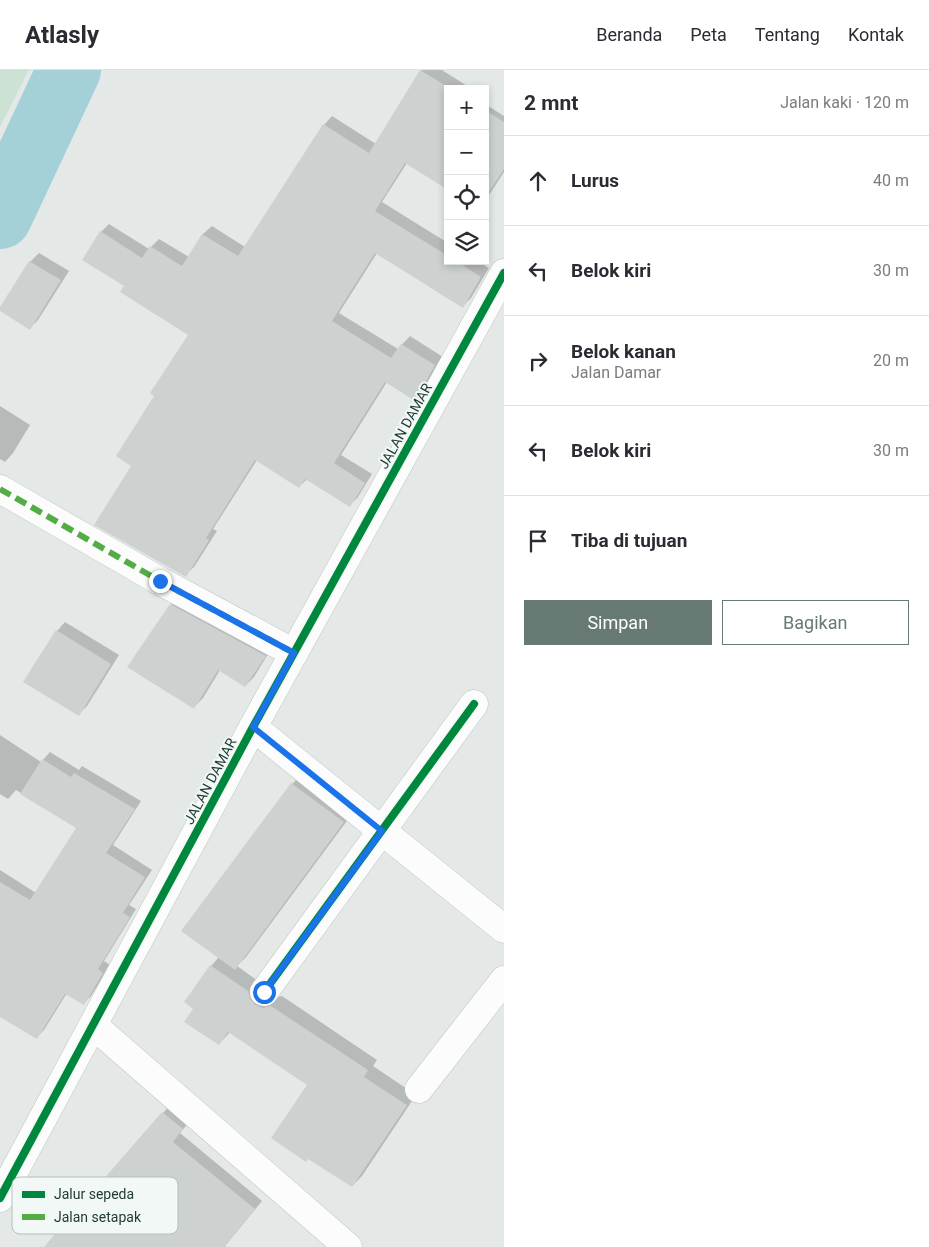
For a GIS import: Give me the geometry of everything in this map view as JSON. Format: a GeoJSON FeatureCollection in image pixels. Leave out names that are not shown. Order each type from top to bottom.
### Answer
{"type":"FeatureCollection","features":[{"type":"Feature","properties":{"kind":"street","name":"JALAN DAMAR"},"geometry":{"type":"LineString","coordinates":[[0,1198],[253,727],[504,273]]}},
{"type":"Feature","properties":{"kind":"street"},"geometry":{"type":"LineString","coordinates":[[0,489],[169,586],[294,653]]}},
{"type":"Feature","properties":{"kind":"street"},"geometry":{"type":"LineString","coordinates":[[264,992],[474,704]]}},
{"type":"Feature","properties":{"kind":"street"},"geometry":{"type":"LineString","coordinates":[[253,727],[504,929]]}},
{"type":"Feature","properties":{"kind":"street"},"geometry":{"type":"LineString","coordinates":[[419,1089],[504,980]]}},
{"type":"Feature","properties":{"kind":"street"},"geometry":{"type":"LineString","coordinates":[[93,1025],[348,1247]]}},
{"type":"Feature","properties":{"kind":"green space"},"geometry":{"type":"Polygon","coordinates":[[[0,70],[29,70],[0,127],[0,70]]]}},
{"type":"Feature","properties":{"kind":"building"},"geometry":{"type":"Polygon","coordinates":[[[420,70],[444,85],[444,187],[405,163],[375,211],[444,254],[444,265],[462,265],[481,277],[463,308],[375,253],[332,321],[391,358],[401,344],[435,365],[415,401],[385,382],[334,463],[365,483],[350,507],[305,479],[299,488],[255,460],[206,538],[209,540],[186,577],[94,525],[131,466],[116,456],[154,396],[150,393],[188,335],[120,292],[124,286],[82,260],[100,231],[142,258],[150,246],[182,266],[202,234],[238,256],[323,124],[369,153],[420,70]]]}},
{"type":"Feature","properties":{"kind":"building"},"geometry":{"type":"Polygon","coordinates":[[[489,113],[504,122],[504,169],[489,192],[489,113]]]}},
{"type":"Feature","properties":{"kind":"building"},"geometry":{"type":"Polygon","coordinates":[[[29,261],[61,280],[30,330],[0,311],[0,307],[29,261]]]}},
{"type":"Feature","properties":{"kind":"building"},"geometry":{"type":"Polygon","coordinates":[[[170,604],[266,656],[245,687],[218,670],[194,709],[127,667],[170,604]]]}},
{"type":"Feature","properties":{"kind":"building"},"geometry":{"type":"Polygon","coordinates":[[[56,630],[111,664],[79,716],[23,682],[56,630]]]}},
{"type":"Feature","properties":{"kind":"building"},"geometry":{"type":"Polygon","coordinates":[[[42,759],[71,777],[74,773],[135,809],[106,853],[145,877],[123,913],[130,917],[98,969],[103,973],[84,1005],[65,994],[37,1039],[0,1017],[0,882],[30,900],[76,828],[20,794],[42,759]]]}},
{"type":"Feature","properties":{"kind":"building"},"geometry":{"type":"Polygon","coordinates":[[[291,783],[344,822],[235,970],[181,931],[291,783]]]}},
{"type":"Feature","properties":{"kind":"building"},"geometry":{"type":"Polygon","coordinates":[[[210,965],[248,991],[250,999],[255,1005],[263,1008],[271,1006],[368,1070],[364,1077],[407,1105],[352,1187],[308,1159],[306,1162],[271,1138],[307,1085],[228,1032],[219,1045],[184,1022],[193,1009],[184,1002],[210,965]]]}},
{"type":"Feature","properties":{"kind":"building"},"geometry":{"type":"Polygon","coordinates":[[[162,1112],[183,1129],[173,1142],[255,1209],[224,1247],[44,1247],[55,1234],[178,1234],[178,1177],[105,1177],[162,1112]]]}},
{"type":"Feature","properties":{"kind":"waterway"},"geometry":{"type":"LineString","coordinates":[[0,217],[69,70]]}},
{"type":"Feature","properties":{"kind":"marked path"},"geometry":{"type":"LineString","coordinates":[[0,489],[160,581],[294,653]]}},
{"type":"Feature","properties":{"kind":"cycle path"},"geometry":{"type":"LineString","coordinates":[[0,1198],[253,727],[504,273]]}},
{"type":"Feature","properties":{"kind":"cycle path"},"geometry":{"type":"LineString","coordinates":[[264,992],[474,704]]}},
{"type":"Feature","properties":{"kind":"route"},"geometry":{"type":"LineString","coordinates":[[160,581],[294,653],[253,727],[382,831],[264,992]]}}]}
